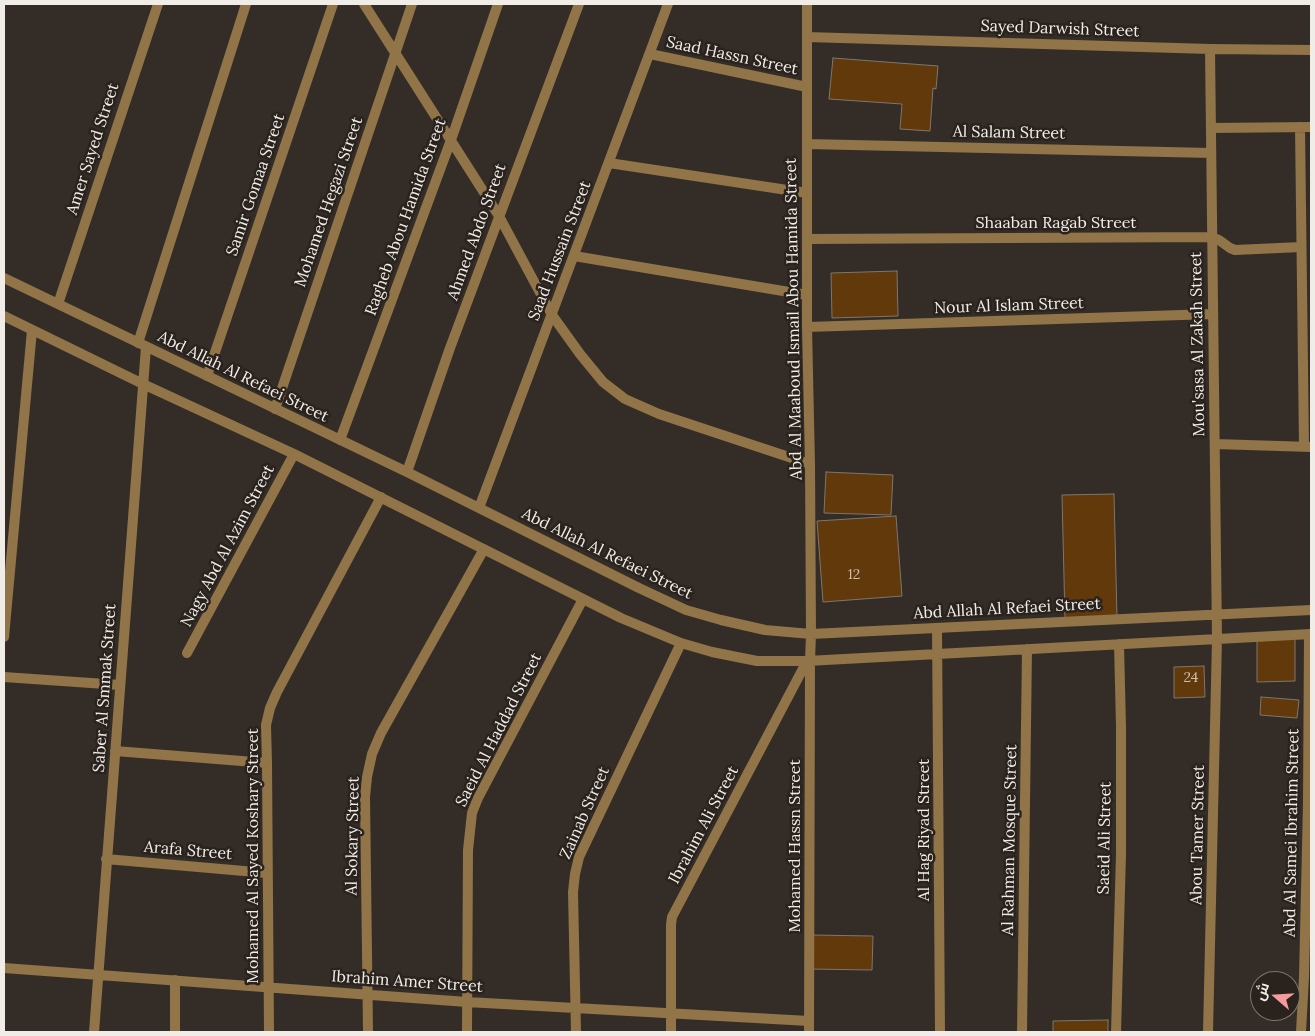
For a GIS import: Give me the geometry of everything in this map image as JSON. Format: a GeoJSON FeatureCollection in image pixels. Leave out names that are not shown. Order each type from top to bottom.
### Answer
{"type":"FeatureCollection","features":[{"type":"Feature","properties":{"kind":"street","name":"Amer Sayed Street"},"geometry":{"type":"LineString","coordinates":[[58,304],[158,4]]}},
{"type":"Feature","properties":{"kind":"street","name":"Saber Al Smmak Street"},"geometry":{"type":"LineString","coordinates":[[94,1032],[143,384],[142,345],[246,4]]}},
{"type":"Feature","properties":{"kind":"street","name":"Samir Gomaa Street"},"geometry":{"type":"LineString","coordinates":[[208,376],[333,4]]}},
{"type":"Feature","properties":{"kind":"street"},"geometry":{"type":"LineString","coordinates":[[364,4],[499,216],[552,315],[580,354],[604,382],[625,399],[659,414],[810,464]]}},
{"type":"Feature","properties":{"kind":"street","name":"Mohamed Hegazi Street"},"geometry":{"type":"LineString","coordinates":[[275,409],[412,4]]}},
{"type":"Feature","properties":{"kind":"street","name":"Ragheb Abou Hamida Street"},"geometry":{"type":"LineString","coordinates":[[340,440],[451,140],[498,4]]}},
{"type":"Feature","properties":{"kind":"street","name":"Ahmed Abdo Street"},"geometry":{"type":"LineString","coordinates":[[407,472],[450,348],[579,4]]}},
{"type":"Feature","properties":{"kind":"street","name":"Saad Hussain Street"},"geometry":{"type":"LineString","coordinates":[[479,508],[668,4]]}},
{"type":"Feature","properties":{"kind":"street","name":"Abd Al Maaboud Ismail Abou Hamida Street"},"geometry":{"type":"LineString","coordinates":[[808,4],[807,327],[811,634],[808,661]]}},
{"type":"Feature","properties":{"kind":"street","name":"Sayed Darwish Street"},"geometry":{"type":"LineString","coordinates":[[807,37],[1210,49],[1311,50]]}},
{"type":"Feature","properties":{"kind":"street","name":"Mou'sasa Al Zakah Street"},"geometry":{"type":"LineString","coordinates":[[1210,49],[1217,639]]}},
{"type":"Feature","properties":{"kind":"street","name":"Saad Hassn Street"},"geometry":{"type":"LineString","coordinates":[[650,54],[807,87]]}},
{"type":"Feature","properties":{"kind":"street"},"geometry":{"type":"LineString","coordinates":[[1211,128],[1311,127]]}},
{"type":"Feature","properties":{"kind":"street"},"geometry":{"type":"LineString","coordinates":[[1215,444],[1308,446],[1300,128]]}},
{"type":"Feature","properties":{"kind":"street","name":"Al Salam Street"},"geometry":{"type":"LineString","coordinates":[[807,144],[1211,153]]}},
{"type":"Feature","properties":{"kind":"street"},"geometry":{"type":"LineString","coordinates":[[609,163],[807,193]]}},
{"type":"Feature","properties":{"kind":"street","name":"Shaaban Ragab Street"},"geometry":{"type":"LineString","coordinates":[[807,239],[1212,237],[1236,250],[1302,247]]}},
{"type":"Feature","properties":{"kind":"street"},"geometry":{"type":"LineString","coordinates":[[574,256],[807,295]]}},
{"type":"Feature","properties":{"kind":"street","name":"Abd Allah Al Refaei Street"},"geometry":{"type":"LineString","coordinates":[[4,278],[407,472],[639,588],[686,610],[721,620],[765,630],[811,634],[1311,610]]}},
{"type":"Feature","properties":{"kind":"street","name":"Nour Al Islam Street"},"geometry":{"type":"LineString","coordinates":[[807,327],[1213,314]]}},
{"type":"Feature","properties":{"kind":"street"},"geometry":{"type":"LineString","coordinates":[[4,316],[143,384],[294,454],[621,618],[682,643],[712,652],[757,662],[808,661],[1310,634]]}},
{"type":"Feature","properties":{"kind":"street"},"geometry":{"type":"LineString","coordinates":[[4,637],[32,330]]}},
{"type":"Feature","properties":{"kind":"street","name":"Nagy Abd Al Azim Street"},"geometry":{"type":"LineString","coordinates":[[187,653],[294,454]]}},
{"type":"Feature","properties":{"kind":"street","name":"Mohamed Al Sayed Koshary Street"},"geometry":{"type":"LineString","coordinates":[[269,1032],[266,725],[270,708],[277,692],[381,497]]}},
{"type":"Feature","properties":{"kind":"street","name":"Al Sokary Street"},"geometry":{"type":"LineString","coordinates":[[368,1032],[366,797],[367,777],[372,754],[380,733],[484,549]]}},
{"type":"Feature","properties":{"kind":"street","name":"Saeid Al Haddad Street"},"geometry":{"type":"LineString","coordinates":[[467,1032],[468,850],[472,814],[478,798],[583,599]]}},
{"type":"Feature","properties":{"kind":"street","name":"Al Hag Riyad Street"},"geometry":{"type":"LineString","coordinates":[[937,628],[940,1032]]}},
{"type":"Feature","properties":{"kind":"street","name":"Abd Al Samei Ibrahim Street"},"geometry":{"type":"LineString","coordinates":[[1301,1032],[1308,804],[1310,634]]}},
{"type":"Feature","properties":{"kind":"street","name":"Abou Tamer Street"},"geometry":{"type":"LineString","coordinates":[[1208,1032],[1217,639]]}},
{"type":"Feature","properties":{"kind":"street","name":"Zainab Street"},"geometry":{"type":"LineString","coordinates":[[576,1032],[573,892],[579,857],[682,643]]}},
{"type":"Feature","properties":{"kind":"street","name":"Saeid Ali Street"},"geometry":{"type":"LineString","coordinates":[[1116,1032],[1122,726],[1119,644]]}},
{"type":"Feature","properties":{"kind":"street","name":"Al Rahman Mosque Street"},"geometry":{"type":"LineString","coordinates":[[1022,1032],[1027,649]]}},
{"type":"Feature","properties":{"kind":"street","name":"Ibrahim Ali Street"},"geometry":{"type":"LineString","coordinates":[[672,1032],[672,917],[808,661]]}},
{"type":"Feature","properties":{"kind":"street","name":"Mohamed Hassn Street"},"geometry":{"type":"LineString","coordinates":[[808,661],[809,1032]]}},
{"type":"Feature","properties":{"kind":"street"},"geometry":{"type":"LineString","coordinates":[[4,677],[120,685]]}},
{"type":"Feature","properties":{"kind":"street"},"geometry":{"type":"LineString","coordinates":[[115,751],[267,762]]}},
{"type":"Feature","properties":{"kind":"street","name":"Arafa Street"},"geometry":{"type":"LineString","coordinates":[[106,859],[267,873]]}},
{"type":"Feature","properties":{"kind":"street","name":"Ibrahim Amer Street"},"geometry":{"type":"LineString","coordinates":[[4,968],[467,1002],[809,1021]]}},
{"type":"Feature","properties":{"kind":"street"},"geometry":{"type":"LineString","coordinates":[[175,980],[175,1032]]}},
{"type":"Feature","properties":{"kind":"building"},"geometry":{"type":"Polygon","coordinates":[[[833,58],[938,66],[936,89],[933,88],[930,131],[900,129],[902,104],[829,99],[833,58]]]}},
{"type":"Feature","properties":{"kind":"building"},"geometry":{"type":"Polygon","coordinates":[[[897,271],[898,316],[832,318],[831,273],[897,271]]]}},
{"type":"Feature","properties":{"kind":"building"},"geometry":{"type":"Polygon","coordinates":[[[826,472],[893,475],[891,515],[824,513],[826,472]]]}},
{"type":"Feature","properties":{"kind":"building"},"geometry":{"type":"Polygon","coordinates":[[[1114,494],[1117,618],[1065,619],[1062,495],[1114,494]]]}},
{"type":"Feature","properties":{"kind":"building"},"geometry":{"type":"Polygon","coordinates":[[[896,516],[902,596],[823,602],[817,521],[896,516]]]}},
{"type":"Feature","properties":{"kind":"building"},"geometry":{"type":"Polygon","coordinates":[[[1295,637],[1295,681],[1257,682],[1257,638],[1295,637]]]}},
{"type":"Feature","properties":{"kind":"building"},"geometry":{"type":"Polygon","coordinates":[[[1204,666],[1205,697],[1174,698],[1174,667],[1204,666]]]}},
{"type":"Feature","properties":{"kind":"building"},"geometry":{"type":"Polygon","coordinates":[[[1261,697],[1299,700],[1297,718],[1260,715],[1261,697]]]}},
{"type":"Feature","properties":{"kind":"building"},"geometry":{"type":"Polygon","coordinates":[[[811,935],[873,936],[872,970],[810,969],[811,935]]]}},
{"type":"Feature","properties":{"kind":"building"},"geometry":{"type":"Polygon","coordinates":[[[1108,1020],[1108,1032],[1053,1032],[1053,1021],[1108,1020]]]}}]}
